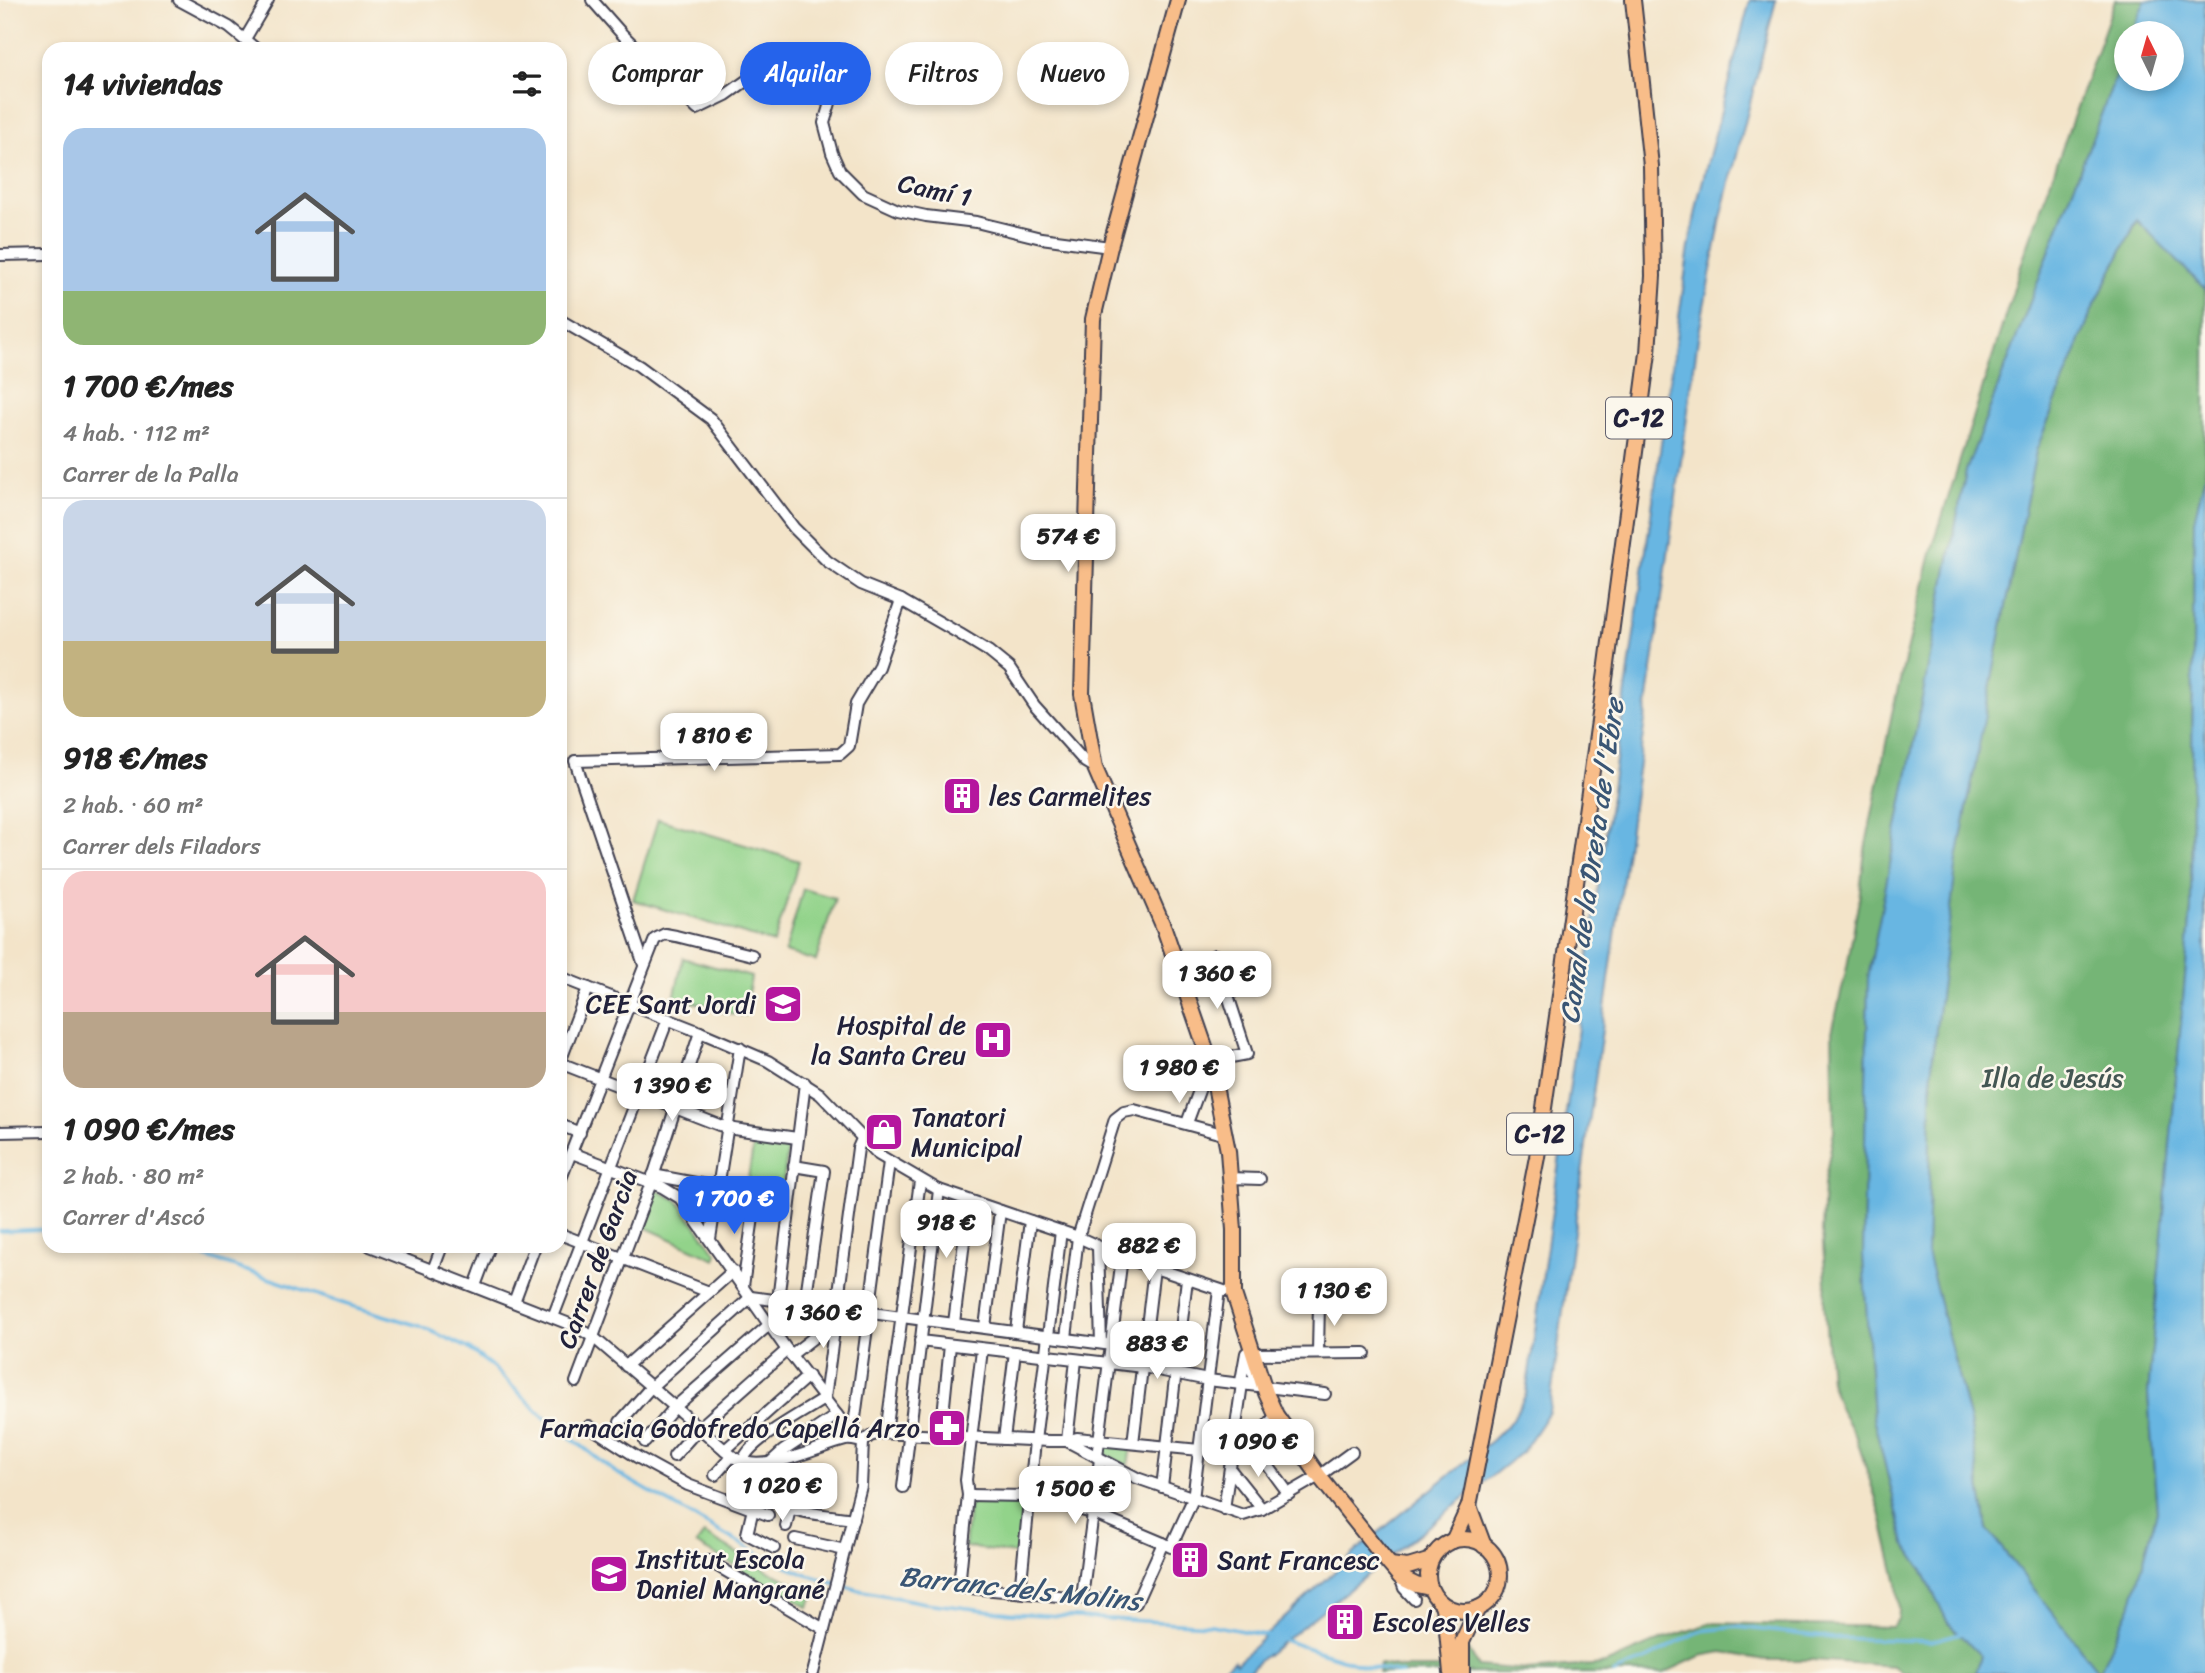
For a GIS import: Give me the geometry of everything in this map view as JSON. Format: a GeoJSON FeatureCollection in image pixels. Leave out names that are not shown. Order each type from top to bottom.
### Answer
{"type":"FeatureCollection","features":[{"type":"Feature","properties":{"kind":"main road"},"geometry":{"type":"LineString","coordinates":[[1178,0],[1110,247],[1093,319],[1082,694],[1095,768],[1164,928],[1210,1061],[1226,1135],[1234,1230],[1234,1294],[1249,1354],[1276,1415],[1370,1541],[1396,1567],[1427,1588],[1442,1604],[1459,1611],[1478,1608]]}},
{"type":"Feature","properties":{"kind":"main road","name":"C-12"},"geometry":{"type":"LineString","coordinates":[[1431,1560],[1444,1545],[1453,1541],[1469,1504],[1537,1157],[1648,353],[1653,276],[1651,166],[1633,0]]}},
{"type":"Feature","properties":{"kind":"main road"},"geometry":{"type":"LineString","coordinates":[[1469,1504],[1484,1546]]}},
{"type":"Feature","properties":{"kind":"main road"},"geometry":{"type":"LineString","coordinates":[[1453,1541],[1474,1541],[1484,1546],[1493,1554],[1500,1577],[1493,1596],[1478,1608],[1462,1642],[1462,1673]]}},
{"type":"Feature","properties":{"kind":"main road"},"geometry":{"type":"LineString","coordinates":[[1396,1567],[1431,1560],[1427,1588],[1414,1600]]}},
{"type":"Feature","properties":{"kind":"main road"},"geometry":{"type":"LineString","coordinates":[[1442,1604],[1451,1673]]}},
{"type":"Feature","properties":{"kind":"street"},"geometry":{"type":"LineString","coordinates":[[179,0],[229,27],[249,42]]}},
{"type":"Feature","properties":{"kind":"street"},"geometry":{"type":"LineString","coordinates":[[245,39],[268,0]]}},
{"type":"Feature","properties":{"kind":"street","name":"Camí 1"},"geometry":{"type":"LineString","coordinates":[[592,0],[697,109],[726,95],[760,71],[780,86],[807,90],[830,103],[824,123],[832,153],[840,171],[863,194],[898,209],[926,216],[976,222],[1041,238],[1110,247]]}},
{"type":"Feature","properties":{"kind":"street"},"geometry":{"type":"LineString","coordinates":[[0,255],[42,254]]}},
{"type":"Feature","properties":{"kind":"street"},"geometry":{"type":"LineString","coordinates":[[567,324],[639,366],[711,419],[794,528],[827,561],[861,584],[901,600],[988,651],[1009,668],[1034,705],[1085,762],[1095,768]]}},
{"type":"Feature","properties":{"kind":"street"},"geometry":{"type":"LineString","coordinates":[[644,965],[575,761],[839,754],[849,746],[856,704],[878,667],[901,600]]}},
{"type":"Feature","properties":{"kind":"street"},"geometry":{"type":"LineString","coordinates":[[567,1164],[655,939],[665,934],[752,955]]}},
{"type":"Feature","properties":{"kind":"street"},"geometry":{"type":"LineString","coordinates":[[1187,1123],[1210,1061],[1247,1054],[1215,955]]}},
{"type":"Feature","properties":{"kind":"street"},"geometry":{"type":"LineString","coordinates":[[567,980],[768,1061],[805,1083],[833,1107],[864,1141],[889,1162],[919,1181],[969,1201],[1078,1237],[1122,1257],[1234,1294]]}},
{"type":"Feature","properties":{"kind":"street"},"geometry":{"type":"LineString","coordinates":[[567,1044],[588,988]]}},
{"type":"Feature","properties":{"kind":"street"},"geometry":{"type":"LineString","coordinates":[[553,1317],[668,1019]]}},
{"type":"Feature","properties":{"kind":"street","name":"Carrer de Garcia"},"geometry":{"type":"LineString","coordinates":[[576,1382],[652,1179],[700,1032]]}},
{"type":"Feature","properties":{"kind":"street"},"geometry":{"type":"LineString","coordinates":[[710,1239],[740,1048]]}},
{"type":"Feature","properties":{"kind":"street"},"geometry":{"type":"LineString","coordinates":[[567,1066],[726,1127],[797,1138]]}},
{"type":"Feature","properties":{"kind":"street"},"geometry":{"type":"LineString","coordinates":[[778,1300],[805,1083]]}},
{"type":"Feature","properties":{"kind":"street"},"geometry":{"type":"LineString","coordinates":[[1066,1338],[1078,1237],[1115,1119],[1129,1110],[1226,1135]]}},
{"type":"Feature","properties":{"kind":"street"},"geometry":{"type":"LineString","coordinates":[[567,1128],[580,1133]]}},
{"type":"Feature","properties":{"kind":"street"},"geometry":{"type":"LineString","coordinates":[[0,1132],[42,1131]]}},
{"type":"Feature","properties":{"kind":"street"},"geometry":{"type":"LineString","coordinates":[[744,1467],[745,1453],[760,1440],[825,1398],[858,1148],[864,1141]]}},
{"type":"Feature","properties":{"kind":"street"},"geometry":{"type":"LineString","coordinates":[[572,1153],[611,1168],[652,1179],[790,1195]]}},
{"type":"Feature","properties":{"kind":"street"},"geometry":{"type":"LineString","coordinates":[[853,1433],[889,1162]]}},
{"type":"Feature","properties":{"kind":"street"},"geometry":{"type":"LineString","coordinates":[[794,1166],[824,1171],[805,1303]]}},
{"type":"Feature","properties":{"kind":"street"},"geometry":{"type":"LineString","coordinates":[[1230,1178],[1260,1179]]}},
{"type":"Feature","properties":{"kind":"street"},"geometry":{"type":"LineString","coordinates":[[652,1179],[680,1198],[789,1353],[837,1415],[863,1442]]}},
{"type":"Feature","properties":{"kind":"street"},"geometry":{"type":"LineString","coordinates":[[887,1433],[919,1181]]}},
{"type":"Feature","properties":{"kind":"street"},"geometry":{"type":"LineString","coordinates":[[743,1286],[757,1190]]}},
{"type":"Feature","properties":{"kind":"street"},"geometry":{"type":"LineString","coordinates":[[903,1487],[939,1190]]}},
{"type":"Feature","properties":{"kind":"street"},"geometry":{"type":"LineString","coordinates":[[954,1323],[969,1201]]}},
{"type":"Feature","properties":{"kind":"street"},"geometry":{"type":"LineString","coordinates":[[985,1327],[1000,1211]]}},
{"type":"Feature","properties":{"kind":"street"},"geometry":{"type":"LineString","coordinates":[[1016,1331],[1030,1221]]}},
{"type":"Feature","properties":{"kind":"street"},"geometry":{"type":"LineString","coordinates":[[1020,1592],[1035,1441],[1061,1231]]}},
{"type":"Feature","properties":{"kind":"street"},"geometry":{"type":"LineString","coordinates":[[567,1237],[709,1292]]}},
{"type":"Feature","properties":{"kind":"street"},"geometry":{"type":"LineString","coordinates":[[1082,1598],[1110,1363],[1098,1247]]}},
{"type":"Feature","properties":{"kind":"street"},"geometry":{"type":"LineString","coordinates":[[398,1253],[433,1270],[577,1327],[593,1337],[729,1453],[744,1467],[759,1491],[790,1509],[853,1519]]}},
{"type":"Feature","properties":{"kind":"street"},"geometry":{"type":"LineString","coordinates":[[433,1270],[439,1253]]}},
{"type":"Feature","properties":{"kind":"street"},"geometry":{"type":"LineString","coordinates":[[475,1286],[487,1253]]}},
{"type":"Feature","properties":{"kind":"street"},"geometry":{"type":"LineString","coordinates":[[514,1302],[533,1253]]}},
{"type":"Feature","properties":{"kind":"street"},"geometry":{"type":"LineString","coordinates":[[1106,1344],[1122,1257]]}},
{"type":"Feature","properties":{"kind":"street"},"geometry":{"type":"LineString","coordinates":[[1133,1443],[1154,1268]]}},
{"type":"Feature","properties":{"kind":"street"},"geometry":{"type":"LineString","coordinates":[[626,1366],[733,1271]]}},
{"type":"Feature","properties":{"kind":"street"},"geometry":{"type":"LineString","coordinates":[[1162,1487],[1187,1279]]}},
{"type":"Feature","properties":{"kind":"street"},"geometry":{"type":"LineString","coordinates":[[968,1495],[1031,1496],[1092,1513],[1171,1547],[1193,1499],[1219,1290]]}},
{"type":"Feature","properties":{"kind":"street"},"geometry":{"type":"LineString","coordinates":[[620,1422],[651,1387],[751,1297],[1106,1344]]}},
{"type":"Feature","properties":{"kind":"street"},"geometry":{"type":"LineString","coordinates":[[1318,1352],[1319,1303]]}},
{"type":"Feature","properties":{"kind":"street"},"geometry":{"type":"LineString","coordinates":[[674,1457],[699,1428],[789,1353],[835,1321]]}},
{"type":"Feature","properties":{"kind":"street"},"geometry":{"type":"LineString","coordinates":[[645,1442],[675,1407],[769,1324]]}},
{"type":"Feature","properties":{"kind":"street"},"geometry":{"type":"LineString","coordinates":[[919,1341],[1143,1367],[1208,1380],[1325,1394]]}},
{"type":"Feature","properties":{"kind":"street"},"geometry":{"type":"LineString","coordinates":[[941,1435],[950,1345]]}},
{"type":"Feature","properties":{"kind":"street"},"geometry":{"type":"LineString","coordinates":[[982,1350],[966,1480],[968,1495],[959,1587],[1136,1603],[1163,1543]]}},
{"type":"Feature","properties":{"kind":"street"},"geometry":{"type":"LineString","coordinates":[[1004,1439],[1015,1352]]}},
{"type":"Feature","properties":{"kind":"street"},"geometry":{"type":"LineString","coordinates":[[1249,1354],[1364,1353]]}},
{"type":"Feature","properties":{"kind":"street"},"geometry":{"type":"LineString","coordinates":[[1067,1441],[1076,1360]]}},
{"type":"Feature","properties":{"kind":"street"},"geometry":{"type":"LineString","coordinates":[[715,1475],[729,1453],[808,1376]]}},
{"type":"Feature","properties":{"kind":"street"},"geometry":{"type":"LineString","coordinates":[[1224,1509],[1242,1384]]}},
{"type":"Feature","properties":{"kind":"street"},"geometry":{"type":"LineString","coordinates":[[772,1461],[837,1415]]}},
{"type":"Feature","properties":{"kind":"street"},"geometry":{"type":"LineString","coordinates":[[744,1467],[808,1453],[848,1440],[863,1442],[874,1434],[887,1433],[1035,1441],[1067,1441],[1077,1438],[1240,1454],[1276,1415]]}},
{"type":"Feature","properties":{"kind":"street"},"geometry":{"type":"LineString","coordinates":[[589,1426],[688,1485],[768,1515]]}},
{"type":"Feature","properties":{"kind":"street"},"geometry":{"type":"LineString","coordinates":[[1067,1441],[1137,1478],[1243,1515],[1262,1510],[1319,1476],[1352,1452]]}},
{"type":"Feature","properties":{"kind":"street"},"geometry":{"type":"LineString","coordinates":[[813,1673],[861,1486],[863,1442]]}},
{"type":"Feature","properties":{"kind":"street"},"geometry":{"type":"LineString","coordinates":[[1252,1444],[1289,1493]]}},
{"type":"Feature","properties":{"kind":"street"},"geometry":{"type":"LineString","coordinates":[[1230,1469],[1262,1510]]}},
{"type":"Feature","properties":{"kind":"street"},"geometry":{"type":"LineString","coordinates":[[753,1509],[747,1534],[774,1548]]}},
{"type":"Feature","properties":{"kind":"street"},"geometry":{"type":"LineString","coordinates":[[786,1526],[790,1509]]}},
{"type":"Feature","properties":{"kind":"street"},"geometry":{"type":"LineString","coordinates":[[795,1539],[845,1550]]}},
{"type":"Feature","properties":{"kind":"street"},"geometry":{"type":"LineString","coordinates":[[709,1561],[824,1629]]}},
{"type":"Feature","properties":{"kind":"street"},"geometry":{"type":"LineString","coordinates":[[1396,1567],[1404,1588],[1414,1600]]}},
{"type":"Feature","properties":{"kind":"green space"},"geometry":{"type":"Polygon","coordinates":[[[2115,0],[2145,0],[2137,21],[2114,21],[2114,81],[1966,471],[1868,978],[1863,1255],[1873,1417],[1905,1544],[1923,1571],[1948,1623],[1981,1656],[1976,1673],[1902,1673],[1893,1666],[1813,1660],[1765,1660],[1722,1652],[1700,1656],[1664,1673],[1378,1673],[1380,1664],[1402,1668],[1438,1668],[1469,1650],[1478,1666],[1527,1670],[1605,1664],[1663,1639],[1712,1623],[1892,1627],[1898,1619],[1897,1584],[1880,1512],[1856,1437],[1840,1410],[1830,1381],[1822,1232],[1824,1184],[1834,1131],[1832,1032],[1847,967],[1865,850],[1892,713],[1932,549],[2025,253],[2115,0]]]}},
{"type":"Feature","properties":{"kind":"green space","name":"Illa de Jesús"},"geometry":{"type":"Polygon","coordinates":[[[2138,219],[2205,289],[2205,475],[2194,521],[2191,909],[2148,1394],[2157,1511],[2133,1600],[2099,1673],[1987,1529],[1970,1422],[1927,1253],[1932,1062],[1957,859],[2036,451],[2093,308],[2138,219]]]}},
{"type":"Feature","properties":{"kind":"green space"},"geometry":{"type":"Polygon","coordinates":[[[658,819],[799,861],[774,943],[633,900],[658,819]]]}},
{"type":"Feature","properties":{"kind":"green space"},"geometry":{"type":"Polygon","coordinates":[[[803,889],[835,898],[816,961],[785,952],[803,889]]]}},
{"type":"Feature","properties":{"kind":"green space"},"geometry":{"type":"Polygon","coordinates":[[[683,958],[751,977],[745,1016],[713,1010],[713,1006],[674,999],[683,958]]]}},
{"type":"Feature","properties":{"kind":"green space"},"geometry":{"type":"Polygon","coordinates":[[[755,1136],[789,1141],[782,1189],[747,1184],[755,1136]]]}},
{"type":"Feature","properties":{"kind":"green space"},"geometry":{"type":"Polygon","coordinates":[[[654,1189],[677,1200],[717,1254],[715,1259],[640,1225],[654,1189]]]}},
{"type":"Feature","properties":{"kind":"green space"},"geometry":{"type":"Polygon","coordinates":[[[1080,1442],[1131,1446],[1128,1466],[1080,1442]]]}},
{"type":"Feature","properties":{"kind":"green space"},"geometry":{"type":"Polygon","coordinates":[[[977,1500],[1018,1503],[1023,1509],[1018,1554],[965,1547],[969,1506],[977,1500]]]}},
{"type":"Feature","properties":{"kind":"green space"},"geometry":{"type":"Polygon","coordinates":[[[704,1534],[774,1574],[815,1593],[808,1607],[696,1544],[704,1534]]]}},
{"type":"Feature","properties":{"kind":"water"},"geometry":{"type":"Polygon","coordinates":[[[1750,0],[1776,0],[1721,218],[1698,338],[1549,1412],[1523,1451],[1259,1661],[1248,1673],[1217,1673],[1234,1660],[1236,1663],[1362,1546],[1492,1440],[1513,1419],[1526,1394],[1689,247],[1699,195],[1750,0]]]}},
{"type":"Feature","properties":{"kind":"water"},"geometry":{"type":"Polygon","coordinates":[[[2145,0],[2205,0],[2205,289],[2137,220],[2093,308],[2036,451],[1957,859],[1932,1062],[1927,1253],[1970,1422],[1987,1529],[2099,1672],[2133,1600],[2157,1511],[2148,1394],[2191,909],[2194,521],[2205,475],[2205,1673],[1976,1673],[1981,1656],[1948,1623],[1923,1571],[1905,1544],[1873,1417],[1863,1255],[1868,978],[1966,471],[2114,81],[2114,91],[2184,91],[2184,21],[2137,21],[2145,0]]]}},
{"type":"Feature","properties":{"kind":"waterway","name":"Barranc dels Molins"},"geometry":{"type":"LineString","coordinates":[[0,1231],[42,1229]]}},
{"type":"Feature","properties":{"kind":"waterway","name":"Barranc dels Molins"},"geometry":{"type":"LineString","coordinates":[[194,1253],[420,1326],[468,1348],[490,1365],[543,1416],[615,1472],[759,1554],[804,1574],[858,1590],[925,1603],[1010,1613],[1211,1625],[1269,1636]]}},
{"type":"Feature","properties":{"kind":"waterway","name":"Barranc dels Molins"},"geometry":{"type":"LineString","coordinates":[[1614,1673],[1699,1631],[1737,1627],[1833,1638],[1931,1641],[1961,1633]]}},
{"type":"Feature","properties":{"kind":"waterway","name":"Barranc dels Molins"},"geometry":{"type":"LineString","coordinates":[[1283,1640],[1368,1667],[1402,1673]]}},
{"type":"Feature","properties":{"kind":"place","name":"les Carmelites"},"geometry":{"type":"Point","coordinates":[962,796]}},
{"type":"Feature","properties":{"kind":"place","name":"CEE Sant Jordi"},"geometry":{"type":"Point","coordinates":[783,1004]}},
{"type":"Feature","properties":{"kind":"place","name":"Hospital de la Santa Creu"},"geometry":{"type":"Point","coordinates":[993,1040]}},
{"type":"Feature","properties":{"kind":"place","name":"Tanatori Municipal"},"geometry":{"type":"Point","coordinates":[884,1132]}},
{"type":"Feature","properties":{"kind":"place","name":"Farmacia Godofredo Capellá Arzo"},"geometry":{"type":"Point","coordinates":[947,1428]}},
{"type":"Feature","properties":{"kind":"place","name":"Sant Francesc"},"geometry":{"type":"Point","coordinates":[1190,1560]}},
{"type":"Feature","properties":{"kind":"place","name":"Institut Escola Daniel Mangrané"},"geometry":{"type":"Point","coordinates":[609,1574]}},
{"type":"Feature","properties":{"kind":"place","name":"Escoles Velles"},"geometry":{"type":"Point","coordinates":[1345,1622]}},
{"type":"Feature","properties":{"kind":"water label","name":"Canal de la Dreta de l'Ebre"},"geometry":{"type":"Point","coordinates":[1591,861]}}]}
